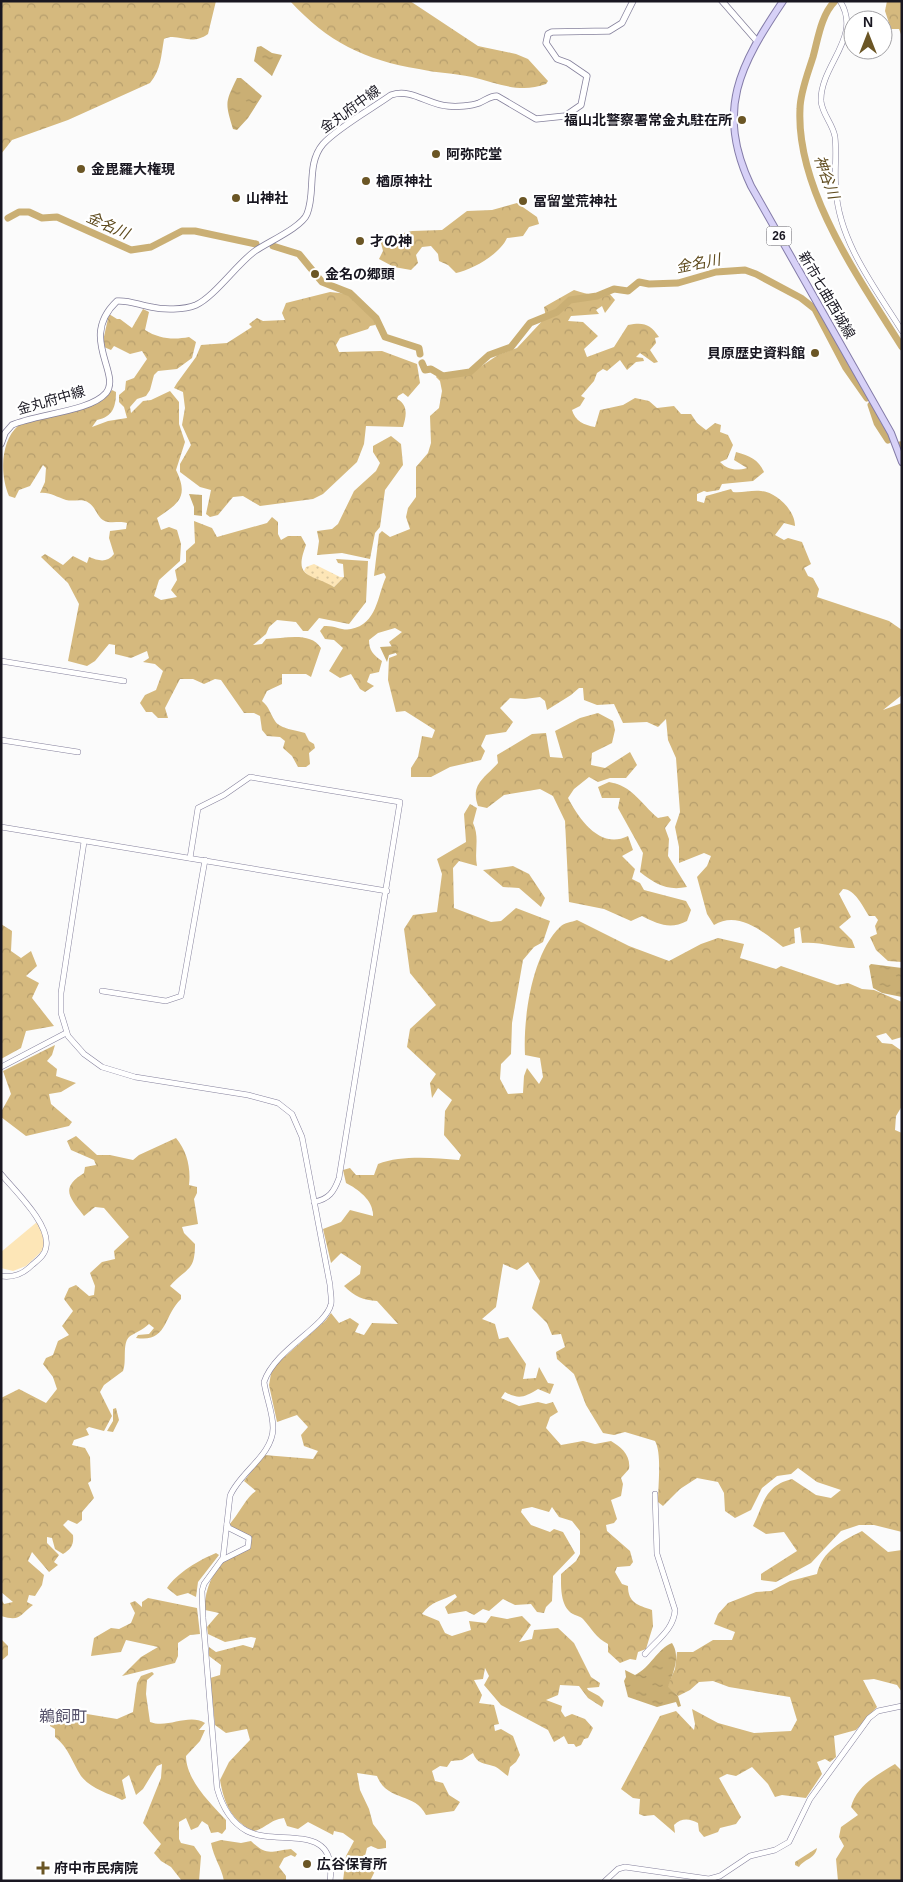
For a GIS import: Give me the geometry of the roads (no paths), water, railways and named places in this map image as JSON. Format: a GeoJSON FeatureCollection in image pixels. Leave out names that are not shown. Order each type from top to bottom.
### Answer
{"type":"FeatureCollection","features":[{"type":"Feature","properties":{"kind":"main road","name":"金丸府中線"},"geometry":{"type":"LineString","coordinates":[[1,444],[5,433],[12,425],[82,405],[99,399],[107,392],[110,378],[100,350],[99,337],[108,311],[117,301],[130,301],[158,308],[196,305],[205,299],[247,257],[299,223],[307,215],[311,176],[319,150],[326,141],[342,129],[391,95],[399,92],[449,106],[478,103],[492,96],[498,96],[536,119],[565,116],[581,105],[587,76],[568,63],[558,60],[546,43],[548,34],[552,32],[609,31],[622,23],[633,1]]}},
{"type":"Feature","properties":{"kind":"main road"},"geometry":{"type":"LineString","coordinates":[[722,1],[756,40]]}},
{"type":"Feature","properties":{"kind":"main road","name":"新市七曲西城線"},"geometry":{"type":"LineString","coordinates":[[783,1],[756,40],[742,70],[735,96],[734,133],[740,158],[762,205],[891,433],[902,462]]}},
{"type":"Feature","properties":{"kind":"street"},"geometry":{"type":"LineString","coordinates":[[841,3],[847,18],[848,30],[826,77],[821,102],[834,134],[838,202],[849,241],[902,331]]}},
{"type":"Feature","properties":{"kind":"street"},"geometry":{"type":"LineString","coordinates":[[1,661],[124,682]]}},
{"type":"Feature","properties":{"kind":"street"},"geometry":{"type":"LineString","coordinates":[[1,740],[78,752]]}},
{"type":"Feature","properties":{"kind":"street"},"geometry":{"type":"LineString","coordinates":[[190,858],[198,808],[224,795],[250,777],[400,802],[339,1178],[335,1190],[328,1198],[314,1202]]}},
{"type":"Feature","properties":{"kind":"street"},"geometry":{"type":"LineString","coordinates":[[1,828],[387,891]]}},
{"type":"Feature","properties":{"kind":"street"},"geometry":{"type":"LineString","coordinates":[[84,842],[61,993],[61,1013],[66,1032],[77,1048],[92,1060],[117,1072],[278,1103],[292,1114],[298,1124],[306,1152],[330,1284],[331,1305],[324,1317],[278,1358],[264,1382],[273,1430],[264,1451],[233,1489],[228,1502],[223,1559]]}},
{"type":"Feature","properties":{"kind":"street"},"geometry":{"type":"LineString","coordinates":[[102,991],[166,1001],[181,996],[204,860]]}},
{"type":"Feature","properties":{"kind":"street"},"geometry":{"type":"LineString","coordinates":[[1,1067],[66,1032]]}},
{"type":"Feature","properties":{"kind":"street"},"geometry":{"type":"LineString","coordinates":[[1,1174],[44,1227],[46,1247],[41,1257],[24,1272],[13,1276],[1,1276]]}},
{"type":"Feature","properties":{"kind":"street"},"geometry":{"type":"LineString","coordinates":[[644,1654],[666,1632],[675,1619],[675,1610],[657,1554],[655,1494]]}},
{"type":"Feature","properties":{"kind":"street"},"geometry":{"type":"LineString","coordinates":[[226,1521],[229,1528],[249,1538],[249,1542],[248,1547],[223,1559],[209,1577],[202,1591],[217,1788],[220,1799],[230,1817],[249,1832],[268,1837],[299,1837],[318,1844],[328,1857],[330,1881]]}},
{"type":"Feature","properties":{"kind":"street"},"geometry":{"type":"LineString","coordinates":[[605,1881],[618,1869],[625,1867],[709,1879],[720,1876],[750,1856],[783,1847],[792,1837],[810,1799],[869,1718],[878,1711],[902,1706]]}},
{"type":"Feature","properties":{"kind":"water"},"geometry":{"type":"Polygon","coordinates":[[[261,46],[272,53],[282,55],[272,76],[254,61],[257,47],[261,46]]]}},
{"type":"Feature","properties":{"kind":"water"},"geometry":{"type":"Polygon","coordinates":[[[237,78],[241,78],[262,96],[248,118],[237,130],[233,129],[228,108],[228,98],[237,78]]]}},
{"type":"Feature","properties":{"kind":"water"},"geometry":{"type":"Polygon","coordinates":[[[189,494],[202,495],[202,516],[194,515],[194,507],[189,494]]]}},
{"type":"Feature","properties":{"kind":"water"},"geometry":{"type":"Polygon","coordinates":[[[396,646],[399,652],[389,655],[387,662],[380,647],[396,646]]]}},
{"type":"Feature","properties":{"kind":"water"},"geometry":{"type":"Polygon","coordinates":[[[871,964],[902,968],[902,997],[882,993],[873,988],[869,966],[871,964]]]}},
{"type":"Feature","properties":{"kind":"water"},"geometry":{"type":"Polygon","coordinates":[[[672,1643],[675,1648],[676,1659],[668,1687],[678,1696],[681,1706],[678,1707],[676,1702],[657,1707],[628,1697],[624,1681],[626,1677],[625,1670],[635,1675],[672,1643]]]}},
{"type":"Feature","properties":{"kind":"waterway","name":"神谷川"},"geometry":{"type":"LineString","coordinates":[[835,1],[823,20],[800,103],[802,140],[808,171],[819,202],[850,264],[902,347]]}},
{"type":"Feature","properties":{"kind":"waterway","name":"金名川"},"geometry":{"type":"LineString","coordinates":[[8,218],[19,212],[29,212],[42,218],[57,217],[131,250],[151,247],[182,231],[195,231],[256,244]]}},
{"type":"Feature","properties":{"kind":"waterway","name":"金名川"},"geometry":{"type":"LineString","coordinates":[[273,246],[299,254],[322,282],[350,293],[376,318],[385,337],[419,348],[420,354]]}},
{"type":"Feature","properties":{"kind":"waterway","name":"金名川"},"geometry":{"type":"LineString","coordinates":[[422,363],[425,370],[431,369],[443,376],[470,372],[489,355],[511,347],[530,323],[557,312],[570,300],[597,296],[614,289],[628,291],[639,282],[649,284],[678,283],[716,272],[745,270],[801,298],[815,309],[846,368],[867,398]]}},
{"type":"Feature","properties":{"kind":"waterway","name":"金名川"},"geometry":{"type":"LineString","coordinates":[[871,405],[877,423],[888,440]]}},
{"type":"Feature","properties":{"kind":"place","name":"福山北警察署常金丸駐在所"},"geometry":{"type":"Point","coordinates":[742,120]}},
{"type":"Feature","properties":{"kind":"place","name":"阿弥陀堂"},"geometry":{"type":"Point","coordinates":[436,154]}},
{"type":"Feature","properties":{"kind":"place","name":"金毘羅大権現"},"geometry":{"type":"Point","coordinates":[81,169]}},
{"type":"Feature","properties":{"kind":"place","name":"楢原神社"},"geometry":{"type":"Point","coordinates":[366,181]}},
{"type":"Feature","properties":{"kind":"place","name":"山神社"},"geometry":{"type":"Point","coordinates":[236,198]}},
{"type":"Feature","properties":{"kind":"place","name":"冨留堂荒神社"},"geometry":{"type":"Point","coordinates":[523,201]}},
{"type":"Feature","properties":{"kind":"place","name":"才の神"},"geometry":{"type":"Point","coordinates":[360,241]}},
{"type":"Feature","properties":{"kind":"place","name":"金名の郷頭"},"geometry":{"type":"Point","coordinates":[315,274]}},
{"type":"Feature","properties":{"kind":"place","name":"貝原歴史資料館"},"geometry":{"type":"Point","coordinates":[815,353]}},
{"type":"Feature","properties":{"kind":"place","name":"広谷保育所"},"geometry":{"type":"Point","coordinates":[307,1864]}},
{"type":"Feature","properties":{"kind":"place","name":"府中市民病院"},"geometry":{"type":"Point","coordinates":[43,1868]}},
{"type":"Feature","properties":{"kind":"district","name":"鵜飼町"},"geometry":{"type":"Point","coordinates":[63,1716]}}]}
